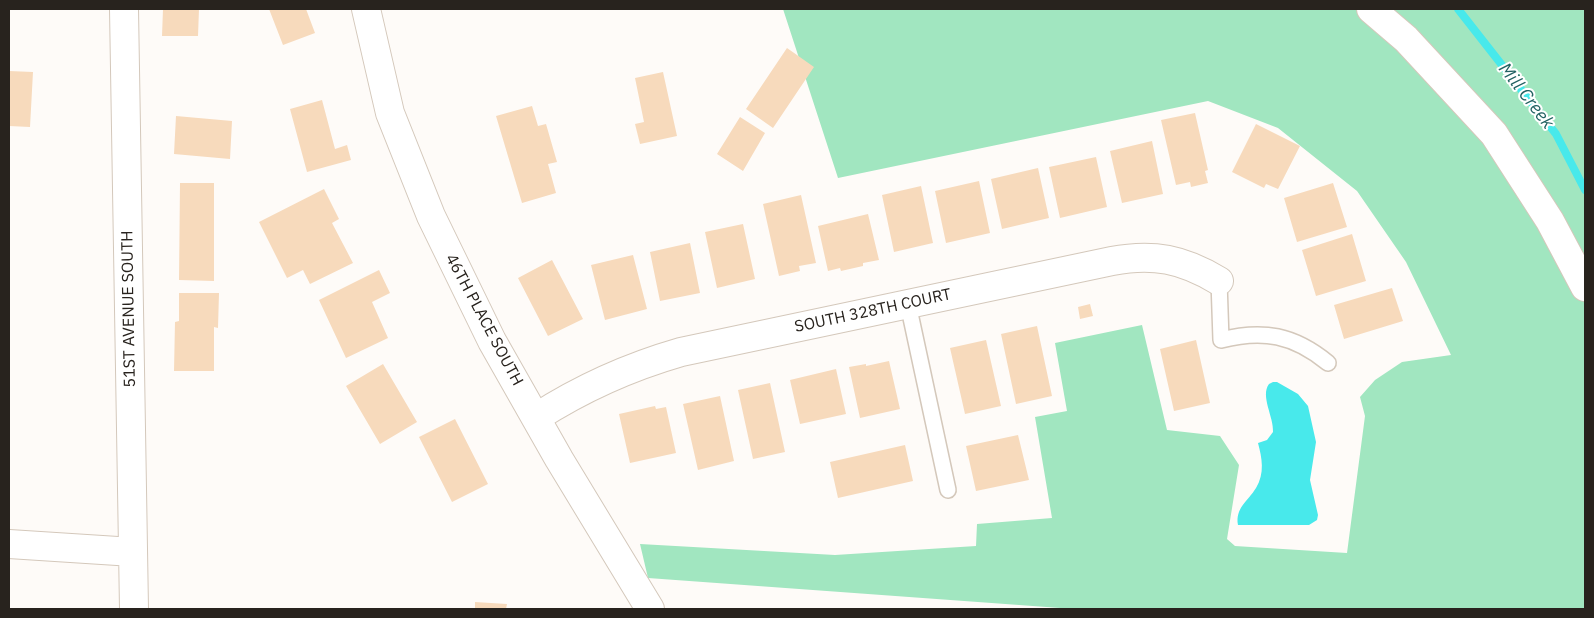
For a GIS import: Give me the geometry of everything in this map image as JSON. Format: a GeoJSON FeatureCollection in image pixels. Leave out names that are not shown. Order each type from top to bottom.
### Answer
{"type":"FeatureCollection","features":[{"type":"Feature","properties":{"kind":"street","name":"51ST AVENUE SOUTH"},"geometry":{"type":"LineString","coordinates":[[124,9],[134,609]]}},
{"type":"Feature","properties":{"kind":"street","name":"46TH PLACE SOUTH"},"geometry":{"type":"LineString","coordinates":[[366,9],[390,113],[430,216],[492,341],[559,459],[650,609]]}},
{"type":"Feature","properties":{"kind":"street"},"geometry":{"type":"LineString","coordinates":[[1371,9],[1406,39],[1494,134],[1550,221],[1585,287]]}},
{"type":"Feature","properties":{"kind":"street","name":"SOUTH 328TH COURT"},"geometry":{"type":"LineString","coordinates":[[536,417],[587,388],[646,362],[680,352],[1129,258],[1163,258],[1183,263],[1202,270],[1219,282]]}},
{"type":"Feature","properties":{"kind":"street"},"geometry":{"type":"LineString","coordinates":[[9,544],[134,552]]}},
{"type":"Feature","properties":{"kind":"lane"},"geometry":{"type":"LineString","coordinates":[[1219,282],[1221,340],[1252,334],[1284,338],[1308,348],[1328,363]]}},
{"type":"Feature","properties":{"kind":"lane"},"geometry":{"type":"LineString","coordinates":[[908,304],[948,490]]}},
{"type":"Feature","properties":{"kind":"green space"},"geometry":{"type":"Polygon","coordinates":[[[783,9],[1585,9],[1585,609],[1074,609],[648,578],[640,544],[835,555],[976,546],[977,524],[1052,518],[1035,417],[1067,411],[1055,343],[1142,325],[1167,430],[1220,436],[1239,465],[1227,539],[1235,546],[1347,553],[1365,416],[1360,397],[1375,380],[1402,362],[1451,355],[1406,262],[1357,191],[1278,128],[1208,101],[838,178],[783,9]]]}},
{"type":"Feature","properties":{"kind":"water"},"geometry":{"type":"Polygon","coordinates":[[[1277,382],[1298,394],[1308,406],[1316,442],[1310,480],[1318,515],[1317,520],[1309,525],[1238,525],[1240,509],[1256,488],[1261,477],[1262,471],[1258,443],[1267,440],[1273,432],[1266,394],[1269,384],[1277,382]]]}},
{"type":"Feature","properties":{"kind":"building"},"geometry":{"type":"Polygon","coordinates":[[[163,9],[199,9],[198,36],[162,36],[163,9]]]}},
{"type":"Feature","properties":{"kind":"building"},"geometry":{"type":"Polygon","coordinates":[[[269,9],[306,9],[315,33],[283,45],[269,9]]]}},
{"type":"Feature","properties":{"kind":"building"},"geometry":{"type":"Polygon","coordinates":[[[787,48],[814,67],[773,128],[746,109],[787,48]]]}},
{"type":"Feature","properties":{"kind":"building"},"geometry":{"type":"Polygon","coordinates":[[[9,71],[33,72],[30,127],[9,126],[9,71]]]}},
{"type":"Feature","properties":{"kind":"building"},"geometry":{"type":"Polygon","coordinates":[[[663,72],[677,136],[640,144],[635,124],[644,122],[635,78],[663,72]]]}},
{"type":"Feature","properties":{"kind":"building"},"geometry":{"type":"Polygon","coordinates":[[[322,100],[335,149],[347,145],[351,160],[307,172],[290,109],[322,100]]]}},
{"type":"Feature","properties":{"kind":"building"},"geometry":{"type":"Polygon","coordinates":[[[532,106],[538,126],[546,124],[557,162],[548,164],[556,193],[522,203],[496,116],[532,106]]]}},
{"type":"Feature","properties":{"kind":"building"},"geometry":{"type":"Polygon","coordinates":[[[1195,113],[1208,170],[1205,171],[1208,183],[1191,187],[1190,182],[1176,185],[1161,120],[1195,113]]]}},
{"type":"Feature","properties":{"kind":"building"},"geometry":{"type":"Polygon","coordinates":[[[176,116],[232,121],[230,159],[174,154],[176,116]]]}},
{"type":"Feature","properties":{"kind":"building"},"geometry":{"type":"Polygon","coordinates":[[[740,117],[765,133],[743,171],[717,154],[740,117]]]}},
{"type":"Feature","properties":{"kind":"building"},"geometry":{"type":"Polygon","coordinates":[[[1256,124],[1300,146],[1278,189],[1266,184],[1264,188],[1232,172],[1256,124]]]}},
{"type":"Feature","properties":{"kind":"building"},"geometry":{"type":"Polygon","coordinates":[[[1152,141],[1163,194],[1122,203],[1110,151],[1152,141]]]}},
{"type":"Feature","properties":{"kind":"building"},"geometry":{"type":"Polygon","coordinates":[[[1096,157],[1107,207],[1060,218],[1049,167],[1096,157]]]}},
{"type":"Feature","properties":{"kind":"building"},"geometry":{"type":"Polygon","coordinates":[[[1038,168],[1049,218],[1002,229],[991,179],[1038,168]]]}},
{"type":"Feature","properties":{"kind":"building"},"geometry":{"type":"Polygon","coordinates":[[[979,181],[990,233],[946,243],[935,191],[979,181]]]}},
{"type":"Feature","properties":{"kind":"building"},"geometry":{"type":"Polygon","coordinates":[[[180,183],[214,183],[214,281],[179,280],[180,183]]]}},
{"type":"Feature","properties":{"kind":"building"},"geometry":{"type":"Polygon","coordinates":[[[1333,183],[1347,227],[1297,242],[1284,198],[1333,183]]]}},
{"type":"Feature","properties":{"kind":"building"},"geometry":{"type":"Polygon","coordinates":[[[921,186],[933,243],[894,252],[882,195],[921,186]]]}},
{"type":"Feature","properties":{"kind":"building"},"geometry":{"type":"Polygon","coordinates":[[[324,189],[339,219],[332,223],[353,263],[310,284],[303,270],[287,278],[259,222],[324,189]]]}},
{"type":"Feature","properties":{"kind":"building"},"geometry":{"type":"Polygon","coordinates":[[[801,195],[816,263],[799,266],[800,271],[779,276],[763,204],[801,195]]]}},
{"type":"Feature","properties":{"kind":"building"},"geometry":{"type":"Polygon","coordinates":[[[868,214],[879,260],[863,263],[863,266],[841,271],[840,268],[828,271],[818,226],[868,214]]]}},
{"type":"Feature","properties":{"kind":"building"},"geometry":{"type":"Polygon","coordinates":[[[743,224],[755,279],[717,288],[705,232],[743,224]]]}},
{"type":"Feature","properties":{"kind":"building"},"geometry":{"type":"Polygon","coordinates":[[[1352,234],[1366,281],[1316,296],[1302,250],[1352,234]]]}},
{"type":"Feature","properties":{"kind":"building"},"geometry":{"type":"Polygon","coordinates":[[[690,243],[700,293],[660,301],[650,252],[690,243]]]}},
{"type":"Feature","properties":{"kind":"building"},"geometry":{"type":"Polygon","coordinates":[[[633,255],[647,309],[605,320],[591,265],[633,255]]]}},
{"type":"Feature","properties":{"kind":"building"},"geometry":{"type":"Polygon","coordinates":[[[552,260],[583,319],[548,336],[518,278],[552,260]]]}},
{"type":"Feature","properties":{"kind":"building"},"geometry":{"type":"Polygon","coordinates":[[[379,270],[390,293],[372,302],[388,338],[346,358],[319,300],[379,270]]]}},
{"type":"Feature","properties":{"kind":"building"},"geometry":{"type":"Polygon","coordinates":[[[1392,288],[1403,321],[1344,339],[1334,305],[1392,288]]]}},
{"type":"Feature","properties":{"kind":"building"},"geometry":{"type":"Polygon","coordinates":[[[179,293],[219,293],[218,328],[214,327],[214,371],[174,371],[175,322],[179,321],[179,293]]]}},
{"type":"Feature","properties":{"kind":"building"},"geometry":{"type":"Polygon","coordinates":[[[1090,304],[1093,316],[1080,319],[1078,307],[1090,304]]]}},
{"type":"Feature","properties":{"kind":"building"},"geometry":{"type":"Polygon","coordinates":[[[1037,326],[1052,396],[1016,404],[1001,334],[1037,326]]]}},
{"type":"Feature","properties":{"kind":"building"},"geometry":{"type":"Polygon","coordinates":[[[986,340],[1001,406],[965,414],[950,348],[986,340]]]}},
{"type":"Feature","properties":{"kind":"building"},"geometry":{"type":"Polygon","coordinates":[[[1196,340],[1210,403],[1174,411],[1160,349],[1196,340]]]}},
{"type":"Feature","properties":{"kind":"building"},"geometry":{"type":"Polygon","coordinates":[[[889,361],[900,409],[860,418],[849,367],[866,364],[866,366],[889,361]]]}},
{"type":"Feature","properties":{"kind":"building"},"geometry":{"type":"Polygon","coordinates":[[[383,364],[417,422],[380,444],[346,386],[383,364]]]}},
{"type":"Feature","properties":{"kind":"building"},"geometry":{"type":"Polygon","coordinates":[[[836,369],[846,414],[800,424],[790,380],[836,369]]]}},
{"type":"Feature","properties":{"kind":"building"},"geometry":{"type":"Polygon","coordinates":[[[770,383],[785,452],[753,459],[738,390],[770,383]]]}},
{"type":"Feature","properties":{"kind":"building"},"geometry":{"type":"Polygon","coordinates":[[[720,396],[734,461],[698,470],[683,404],[720,396]]]}},
{"type":"Feature","properties":{"kind":"building"},"geometry":{"type":"Polygon","coordinates":[[[655,406],[656,409],[666,407],[676,453],[630,463],[619,414],[655,406]]]}},
{"type":"Feature","properties":{"kind":"building"},"geometry":{"type":"Polygon","coordinates":[[[455,419],[488,484],[452,502],[419,437],[455,419]]]}},
{"type":"Feature","properties":{"kind":"building"},"geometry":{"type":"Polygon","coordinates":[[[1018,435],[1029,480],[976,491],[966,446],[1018,435]]]}},
{"type":"Feature","properties":{"kind":"building"},"geometry":{"type":"Polygon","coordinates":[[[905,445],[913,481],[838,498],[830,462],[905,445]]]}},
{"type":"Feature","properties":{"kind":"building"},"geometry":{"type":"Polygon","coordinates":[[[475,602],[507,604],[506,609],[475,609],[475,602]]]}},
{"type":"Feature","properties":{"kind":"waterway","name":"Mill Creek"},"geometry":{"type":"LineString","coordinates":[[1458,9],[1556,134],[1585,190]]}}]}
